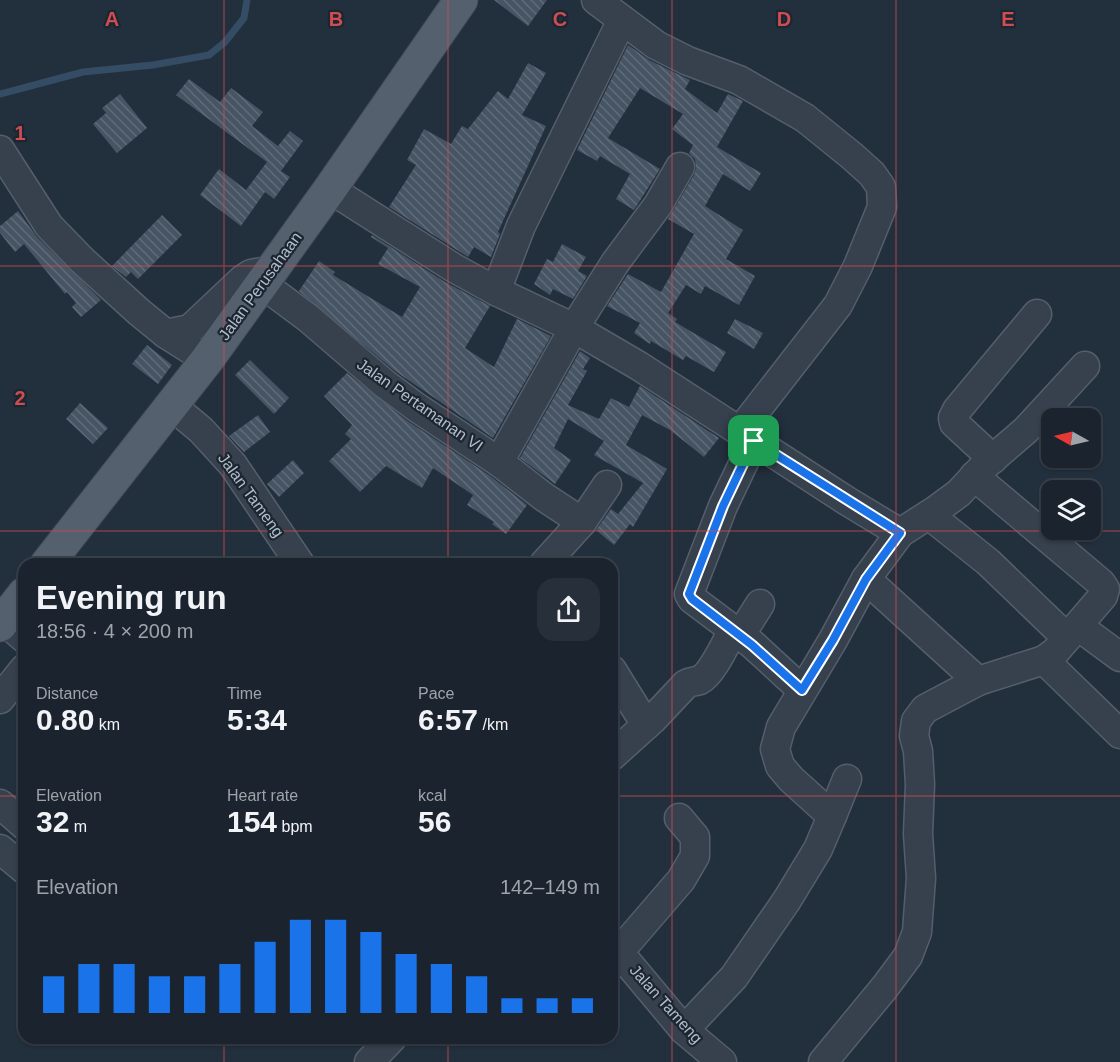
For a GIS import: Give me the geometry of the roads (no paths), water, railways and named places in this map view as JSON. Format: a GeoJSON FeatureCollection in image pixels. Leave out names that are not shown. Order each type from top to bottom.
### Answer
{"type":"FeatureCollection","features":[{"type":"Feature","properties":{"kind":"main road","name":"Jalan Perusahaan"},"geometry":{"type":"LineString","coordinates":[[52,558],[207,360],[330,189],[461,0]]}},
{"type":"Feature","properties":{"kind":"main road"},"geometry":{"type":"LineString","coordinates":[[9,628],[18,608]]}},
{"type":"Feature","properties":{"kind":"street"},"geometry":{"type":"LineString","coordinates":[[596,0],[656,45],[688,61],[739,80],[806,118],[859,162],[872,174],[881,187],[882,207],[858,266],[838,305],[747,436],[689,594],[692,599],[737,633],[802,690]]}},
{"type":"Feature","properties":{"kind":"street"},"geometry":{"type":"LineString","coordinates":[[496,291],[521,226],[622,20]]}},
{"type":"Feature","properties":{"kind":"street"},"geometry":{"type":"LineString","coordinates":[[0,150],[49,226],[110,288],[166,334],[207,360]]}},
{"type":"Feature","properties":{"kind":"street"},"geometry":{"type":"LineString","coordinates":[[499,462],[574,328],[615,263],[658,205],[680,167]]}},
{"type":"Feature","properties":{"kind":"street"},"geometry":{"type":"LineString","coordinates":[[330,189],[454,268],[574,328],[639,366],[900,533]]}},
{"type":"Feature","properties":{"kind":"street"},"geometry":{"type":"LineString","coordinates":[[166,334],[190,329],[251,274],[267,276]]}},
{"type":"Feature","properties":{"kind":"street","name":"Jalan Pertamanan VI"},"geometry":{"type":"LineString","coordinates":[[267,276],[308,318],[385,384],[582,522]]}},
{"type":"Feature","properties":{"kind":"street"},"geometry":{"type":"LineString","coordinates":[[823,1062],[891,980],[908,956],[917,932],[921,878],[918,834],[920,784],[918,751],[914,736],[916,721],[925,709],[978,681],[1044,660],[1055,652],[1103,596],[1105,589],[1080,565],[1036,530],[984,467],[954,423],[953,418],[957,410],[1037,314]]}},
{"type":"Feature","properties":{"kind":"street"},"geometry":{"type":"LineString","coordinates":[[832,816],[791,779],[776,758],[775,749],[781,727],[866,579],[900,533],[959,492],[1026,430],[1085,366]]}},
{"type":"Feature","properties":{"kind":"street","name":"Jalan Tameng"},"geometry":{"type":"LineString","coordinates":[[171,405],[201,430],[232,465],[296,558]]}},
{"type":"Feature","properties":{"kind":"street"},"geometry":{"type":"LineString","coordinates":[[549,558],[582,522],[607,485]]}},
{"type":"Feature","properties":{"kind":"street"},"geometry":{"type":"LineString","coordinates":[[929,515],[980,554],[1072,632],[1120,657]]}},
{"type":"Feature","properties":{"kind":"street"},"geometry":{"type":"LineString","coordinates":[[866,579],[978,681]]}},
{"type":"Feature","properties":{"kind":"street"},"geometry":{"type":"LineString","coordinates":[[618,751],[686,684],[690,681],[698,681],[708,673],[760,604]]}},
{"type":"Feature","properties":{"kind":"street"},"geometry":{"type":"LineString","coordinates":[[1044,660],[1120,734]]}},
{"type":"Feature","properties":{"kind":"street"},"geometry":{"type":"LineString","coordinates":[[0,699],[18,676]]}},
{"type":"Feature","properties":{"kind":"street"},"geometry":{"type":"LineString","coordinates":[[618,680],[646,725]]}},
{"type":"Feature","properties":{"kind":"street"},"geometry":{"type":"LineString","coordinates":[[684,1030],[731,981],[787,900],[819,849],[847,779]]}},
{"type":"Feature","properties":{"kind":"street"},"geometry":{"type":"LineString","coordinates":[[0,804],[18,820]]}},
{"type":"Feature","properties":{"kind":"street"},"geometry":{"type":"LineString","coordinates":[[618,945],[681,880],[695,856],[695,837],[678,818]]}},
{"type":"Feature","properties":{"kind":"street"},"geometry":{"type":"LineString","coordinates":[[0,849],[18,864]]}},
{"type":"Feature","properties":{"kind":"street","name":"Jalan Tameng"},"geometry":{"type":"LineString","coordinates":[[618,952],[684,1030],[720,1061]]}},
{"type":"Feature","properties":{"kind":"street"},"geometry":{"type":"LineString","coordinates":[[369,1062],[386,1044]]}},
{"type":"Feature","properties":{"kind":"waterway"},"geometry":{"type":"LineString","coordinates":[[0,94],[83,72],[153,65],[209,55],[225,42],[244,18],[247,0]]}}]}
